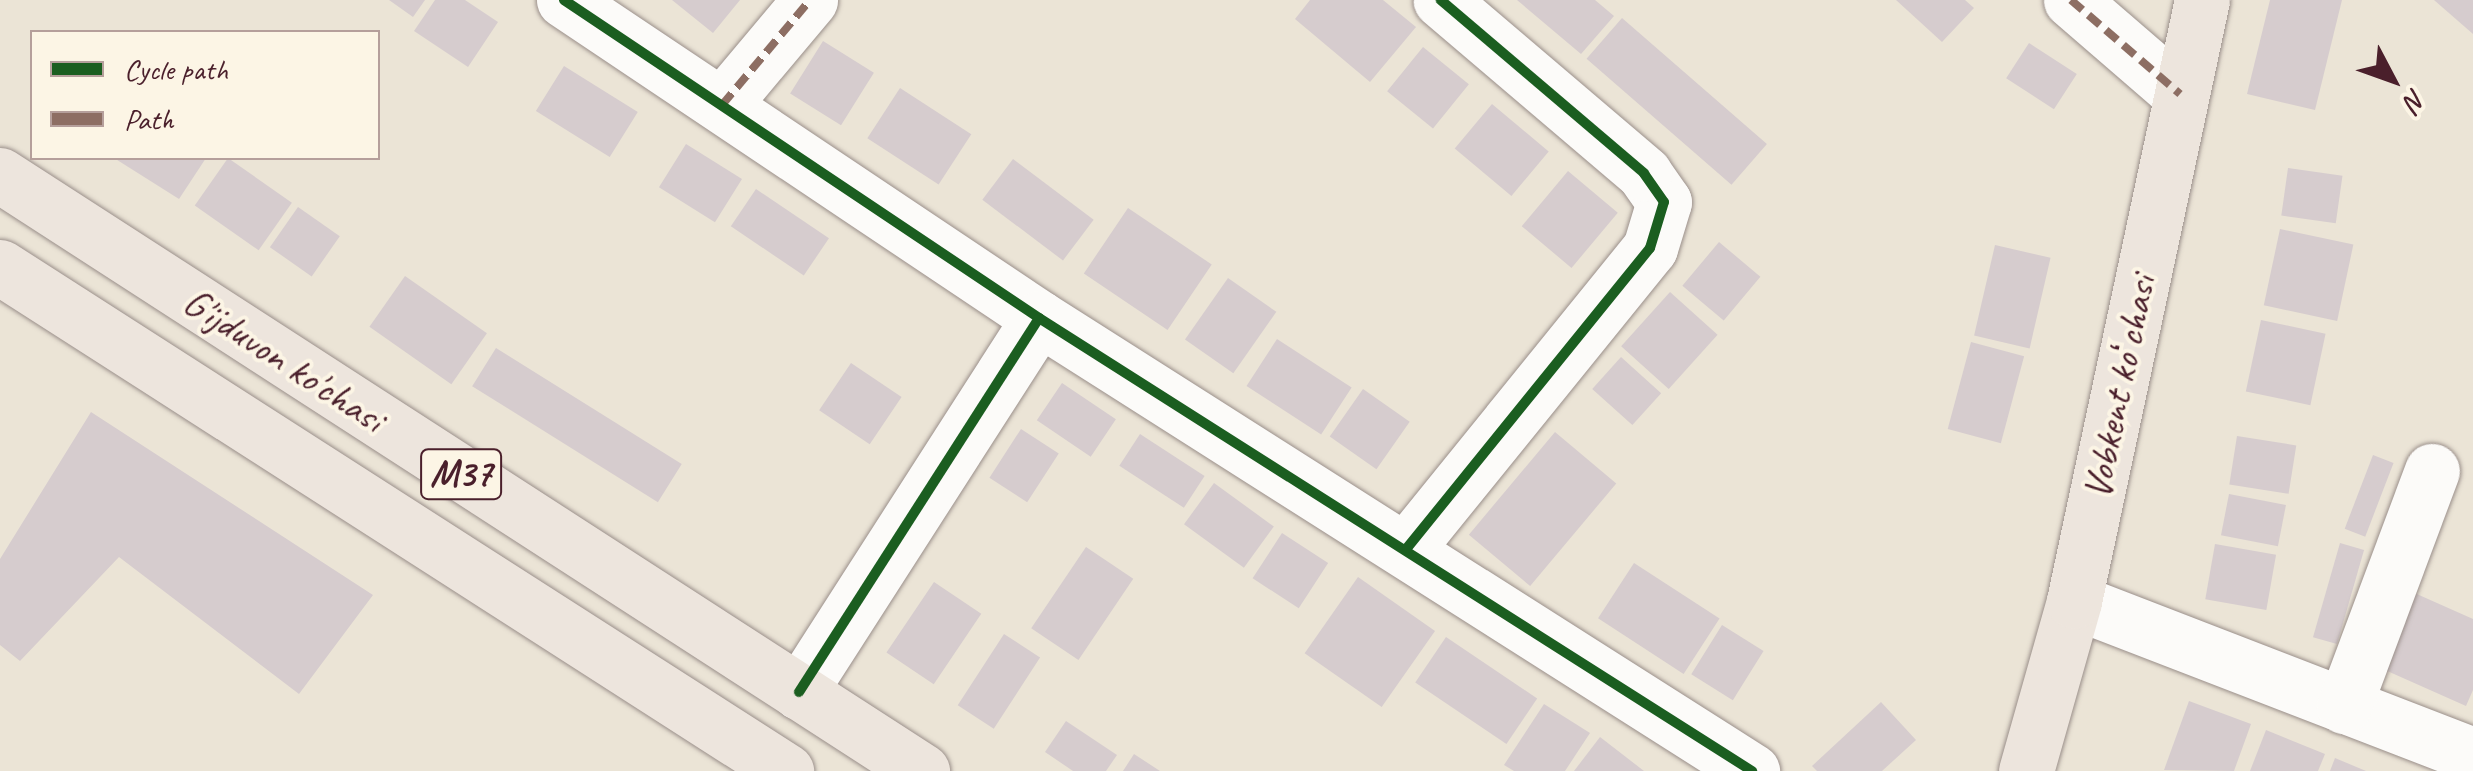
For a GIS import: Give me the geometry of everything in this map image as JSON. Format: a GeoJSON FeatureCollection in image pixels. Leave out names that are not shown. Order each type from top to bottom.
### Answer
{"type":"FeatureCollection","features":[{"type":"Feature","properties":{"kind":"main road","name":"Vobkent koʻchasi"},"geometry":{"type":"LineString","coordinates":[[2026,771],[2074,601],[2202,0]]}},
{"type":"Feature","properties":{"kind":"main road","name":"G'ijduvon ko'chasi"},"geometry":{"type":"LineString","coordinates":[[0,175],[922,771]]}},
{"type":"Feature","properties":{"kind":"main road","name":"G'ijduvon ko'chasi"},"geometry":{"type":"LineString","coordinates":[[0,268],[786,771]]}},
{"type":"Feature","properties":{"kind":"street"},"geometry":{"type":"LineString","coordinates":[[564,0],[1039,318],[1407,548],[1752,771]]}},
{"type":"Feature","properties":{"kind":"street"},"geometry":{"type":"LineString","coordinates":[[722,105],[810,0]]}},
{"type":"Feature","properties":{"kind":"street"},"geometry":{"type":"LineString","coordinates":[[1407,548],[1650,248],[1664,202],[1644,173],[1441,0]]}},
{"type":"Feature","properties":{"kind":"street"},"geometry":{"type":"LineString","coordinates":[[2071,0],[2180,94]]}},
{"type":"Feature","properties":{"kind":"street"},"geometry":{"type":"LineString","coordinates":[[799,692],[1039,318]]}},
{"type":"Feature","properties":{"kind":"street"},"geometry":{"type":"LineString","coordinates":[[2344,706],[2432,471]]}},
{"type":"Feature","properties":{"kind":"street"},"geometry":{"type":"LineString","coordinates":[[2074,601],[2473,755]]}},
{"type":"Feature","properties":{"kind":"building"},"geometry":{"type":"Polygon","coordinates":[[[389,0],[425,0],[413,17],[389,0]]]}},
{"type":"Feature","properties":{"kind":"building"},"geometry":{"type":"Polygon","coordinates":[[[435,0],[465,0],[498,22],[468,67],[414,31],[435,0]]]}},
{"type":"Feature","properties":{"kind":"building"},"geometry":{"type":"Polygon","coordinates":[[[672,0],[740,0],[713,33],[672,0]]]}},
{"type":"Feature","properties":{"kind":"building"},"geometry":{"type":"Polygon","coordinates":[[[1310,0],[1383,0],[1416,27],[1370,82],[1295,19],[1310,0]]]}},
{"type":"Feature","properties":{"kind":"building"},"geometry":{"type":"Polygon","coordinates":[[[1517,0],[1595,0],[1614,16],[1581,54],[1517,0]]]}},
{"type":"Feature","properties":{"kind":"building"},"geometry":{"type":"Polygon","coordinates":[[[1896,0],[1965,0],[1974,8],[1942,42],[1896,0]]]}},
{"type":"Feature","properties":{"kind":"building"},"geometry":{"type":"Polygon","coordinates":[[[2270,0],[2342,0],[2315,110],[2247,94],[2270,0]]]}},
{"type":"Feature","properties":{"kind":"building"},"geometry":{"type":"Polygon","coordinates":[[[2434,0],[2473,0],[2473,34],[2434,0]]]}},
{"type":"Feature","properties":{"kind":"building"},"geometry":{"type":"Polygon","coordinates":[[[1622,18],[1767,144],[1731,185],[1587,59],[1622,18]]]}},
{"type":"Feature","properties":{"kind":"building"},"geometry":{"type":"Polygon","coordinates":[[[823,41],[874,73],[841,125],[790,94],[823,41]]]}},
{"type":"Feature","properties":{"kind":"building"},"geometry":{"type":"Polygon","coordinates":[[[2029,43],[2077,74],[2054,109],[2006,78],[2029,43]]]}},
{"type":"Feature","properties":{"kind":"building"},"geometry":{"type":"Polygon","coordinates":[[[1423,47],[1469,84],[1433,128],[1387,91],[1423,47]]]}},
{"type":"Feature","properties":{"kind":"building"},"geometry":{"type":"Polygon","coordinates":[[[564,66],[638,112],[610,157],[536,111],[564,66]]]}},
{"type":"Feature","properties":{"kind":"building"},"geometry":{"type":"Polygon","coordinates":[[[900,88],[971,134],[939,185],[867,138],[900,88]]]}},
{"type":"Feature","properties":{"kind":"building"},"geometry":{"type":"Polygon","coordinates":[[[1492,104],[1549,152],[1511,196],[1455,148],[1492,104]]]}},
{"type":"Feature","properties":{"kind":"building"},"geometry":{"type":"Polygon","coordinates":[[[686,144],[742,179],[715,222],[659,187],[686,144]]]}},
{"type":"Feature","properties":{"kind":"building"},"geometry":{"type":"Polygon","coordinates":[[[1013,159],[1094,220],[1063,261],[982,200],[1013,159]]]}},
{"type":"Feature","properties":{"kind":"building"},"geometry":{"type":"Polygon","coordinates":[[[117,160],[205,160],[179,199],[117,160]]]}},
{"type":"Feature","properties":{"kind":"building"},"geometry":{"type":"Polygon","coordinates":[[[227,160],[292,203],[259,250],[195,206],[227,160]]]}},
{"type":"Feature","properties":{"kind":"building"},"geometry":{"type":"Polygon","coordinates":[[[2288,168],[2342,176],[2336,223],[2281,216],[2288,168]]]}},
{"type":"Feature","properties":{"kind":"building"},"geometry":{"type":"Polygon","coordinates":[[[1568,171],[1618,213],[1572,268],[1522,226],[1568,171]]]}},
{"type":"Feature","properties":{"kind":"building"},"geometry":{"type":"Polygon","coordinates":[[[756,189],[829,238],[804,276],[731,226],[756,189]]]}},
{"type":"Feature","properties":{"kind":"building"},"geometry":{"type":"Polygon","coordinates":[[[298,207],[340,236],[312,276],[270,247],[298,207]]]}},
{"type":"Feature","properties":{"kind":"building"},"geometry":{"type":"Polygon","coordinates":[[[1128,208],[1212,264],[1168,330],[1084,273],[1128,208]]]}},
{"type":"Feature","properties":{"kind":"building"},"geometry":{"type":"Polygon","coordinates":[[[2280,229],[2353,245],[2337,321],[2264,305],[2280,229]]]}},
{"type":"Feature","properties":{"kind":"building"},"geometry":{"type":"Polygon","coordinates":[[[1719,242],[1760,277],[1724,320],[1682,286],[1719,242]]]}},
{"type":"Feature","properties":{"kind":"building"},"geometry":{"type":"Polygon","coordinates":[[[1995,245],[2051,258],[2030,348],[1974,336],[1995,245]]]}},
{"type":"Feature","properties":{"kind":"building"},"geometry":{"type":"Polygon","coordinates":[[[405,276],[487,333],[451,384],[369,327],[405,276]]]}},
{"type":"Feature","properties":{"kind":"building"},"geometry":{"type":"Polygon","coordinates":[[[1228,278],[1276,312],[1233,373],[1185,339],[1228,278]]]}},
{"type":"Feature","properties":{"kind":"building"},"geometry":{"type":"Polygon","coordinates":[[[1670,292],[1718,335],[1669,389],[1621,346],[1670,292]]]}},
{"type":"Feature","properties":{"kind":"building"},"geometry":{"type":"Polygon","coordinates":[[[2261,320],[2326,334],[2310,405],[2246,391],[2261,320]]]}},
{"type":"Feature","properties":{"kind":"building"},"geometry":{"type":"Polygon","coordinates":[[[1277,339],[1352,387],[1321,434],[1247,386],[1277,339]]]}},
{"type":"Feature","properties":{"kind":"building"},"geometry":{"type":"Polygon","coordinates":[[[1971,342],[2024,356],[2001,443],[1948,429],[1971,342]]]}},
{"type":"Feature","properties":{"kind":"building"},"geometry":{"type":"Polygon","coordinates":[[[496,348],[682,464],[658,502],[472,386],[496,348]]]}},
{"type":"Feature","properties":{"kind":"building"},"geometry":{"type":"Polygon","coordinates":[[[1621,357],[1661,393],[1632,425],[1592,389],[1621,357]]]}},
{"type":"Feature","properties":{"kind":"building"},"geometry":{"type":"Polygon","coordinates":[[[851,363],[902,397],[870,444],[819,410],[851,363]]]}},
{"type":"Feature","properties":{"kind":"building"},"geometry":{"type":"Polygon","coordinates":[[[1062,383],[1116,419],[1091,457],[1037,420],[1062,383]]]}},
{"type":"Feature","properties":{"kind":"building"},"geometry":{"type":"Polygon","coordinates":[[[1363,389],[1410,422],[1376,469],[1330,437],[1363,389]]]}},
{"type":"Feature","properties":{"kind":"building"},"geometry":{"type":"Polygon","coordinates":[[[91,412],[373,595],[299,694],[119,557],[20,661],[0,645],[0,559],[91,412]]]}},
{"type":"Feature","properties":{"kind":"building"},"geometry":{"type":"Polygon","coordinates":[[[1021,429],[1059,454],[1027,502],[989,478],[1021,429]]]}},
{"type":"Feature","properties":{"kind":"building"},"geometry":{"type":"Polygon","coordinates":[[[1555,432],[1616,483],[1530,586],[1469,535],[1555,432]]]}},
{"type":"Feature","properties":{"kind":"building"},"geometry":{"type":"Polygon","coordinates":[[[1140,434],[1205,476],[1184,508],[1119,466],[1140,434]]]}},
{"type":"Feature","properties":{"kind":"building"},"geometry":{"type":"Polygon","coordinates":[[[2237,436],[2296,445],[2289,494],[2229,484],[2237,436]]]}},
{"type":"Feature","properties":{"kind":"building"},"geometry":{"type":"Polygon","coordinates":[[[2373,455],[2394,463],[2365,537],[2345,529],[2373,455]]]}},
{"type":"Feature","properties":{"kind":"building"},"geometry":{"type":"Polygon","coordinates":[[[1214,483],[1274,526],[1244,568],[1184,524],[1214,483]]]}},
{"type":"Feature","properties":{"kind":"building"},"geometry":{"type":"Polygon","coordinates":[[[2229,494],[2286,505],[2278,546],[2221,535],[2229,494]]]}},
{"type":"Feature","properties":{"kind":"building"},"geometry":{"type":"Polygon","coordinates":[[[1282,533],[1328,563],[1299,608],[1253,578],[1282,533]]]}},
{"type":"Feature","properties":{"kind":"building"},"geometry":{"type":"Polygon","coordinates":[[[2340,543],[2364,550],[2337,644],[2313,637],[2340,543]]]}},
{"type":"Feature","properties":{"kind":"building"},"geometry":{"type":"Polygon","coordinates":[[[2215,544],[2276,555],[2266,610],[2205,599],[2215,544]]]}},
{"type":"Feature","properties":{"kind":"building"},"geometry":{"type":"Polygon","coordinates":[[[1086,547],[1133,579],[1078,660],[1031,628],[1086,547]]]}},
{"type":"Feature","properties":{"kind":"building"},"geometry":{"type":"Polygon","coordinates":[[[1634,563],[1720,619],[1684,674],[1598,618],[1634,563]]]}},
{"type":"Feature","properties":{"kind":"building"},"geometry":{"type":"Polygon","coordinates":[[[1358,577],[1435,631],[1382,707],[1305,653],[1358,577]]]}},
{"type":"Feature","properties":{"kind":"building"},"geometry":{"type":"Polygon","coordinates":[[[934,582],[981,614],[934,684],[886,652],[934,582]]]}},
{"type":"Feature","properties":{"kind":"building"},"geometry":{"type":"Polygon","coordinates":[[[2410,591],[2473,619],[2473,690],[2466,706],[2376,666],[2410,591]]]}},
{"type":"Feature","properties":{"kind":"building"},"geometry":{"type":"Polygon","coordinates":[[[1722,625],[1764,651],[1733,700],[1691,674],[1722,625]]]}},
{"type":"Feature","properties":{"kind":"building"},"geometry":{"type":"Polygon","coordinates":[[[1004,634],[1040,657],[994,729],[958,705],[1004,634]]]}},
{"type":"Feature","properties":{"kind":"building"},"geometry":{"type":"Polygon","coordinates":[[[1446,637],[1537,699],[1506,744],[1415,683],[1446,637]]]}},
{"type":"Feature","properties":{"kind":"building"},"geometry":{"type":"Polygon","coordinates":[[[2189,701],[2251,724],[2234,771],[2164,770],[2189,701]]]}},
{"type":"Feature","properties":{"kind":"building"},"geometry":{"type":"Polygon","coordinates":[[[1881,702],[1916,740],[1882,771],[1817,771],[1812,766],[1881,702]]]}},
{"type":"Feature","properties":{"kind":"building"},"geometry":{"type":"Polygon","coordinates":[[[1544,704],[1590,733],[1565,771],[1514,771],[1504,765],[1544,704]]]}},
{"type":"Feature","properties":{"kind":"building"},"geometry":{"type":"Polygon","coordinates":[[[1066,721],[1117,755],[1106,771],[1073,771],[1045,752],[1066,721]]]}},
{"type":"Feature","properties":{"kind":"building"},"geometry":{"type":"Polygon","coordinates":[[[2266,730],[2325,754],[2318,771],[2250,771],[2266,730]]]}},
{"type":"Feature","properties":{"kind":"building"},"geometry":{"type":"Polygon","coordinates":[[[1600,737],[1644,771],[1574,771],[1600,737]]]}},
{"type":"Feature","properties":{"kind":"building"},"geometry":{"type":"Polygon","coordinates":[[[1134,754],[1160,771],[1123,771],[1134,754]]]}},
{"type":"Feature","properties":{"kind":"building"},"geometry":{"type":"Polygon","coordinates":[[[2335,758],[2366,771],[2330,771],[2335,758]]]}},
{"type":"Feature","properties":{"kind":"marked path"},"geometry":{"type":"LineString","coordinates":[[722,105],[810,0]]}},
{"type":"Feature","properties":{"kind":"marked path"},"geometry":{"type":"LineString","coordinates":[[2071,0],[2180,94]]}},
{"type":"Feature","properties":{"kind":"cycle path"},"geometry":{"type":"LineString","coordinates":[[564,0],[1039,318],[1752,771]]}},
{"type":"Feature","properties":{"kind":"cycle path"},"geometry":{"type":"LineString","coordinates":[[1407,548],[1650,248],[1664,202],[1644,173],[1441,0]]}},
{"type":"Feature","properties":{"kind":"cycle path"},"geometry":{"type":"LineString","coordinates":[[799,692],[1039,318]]}}]}
